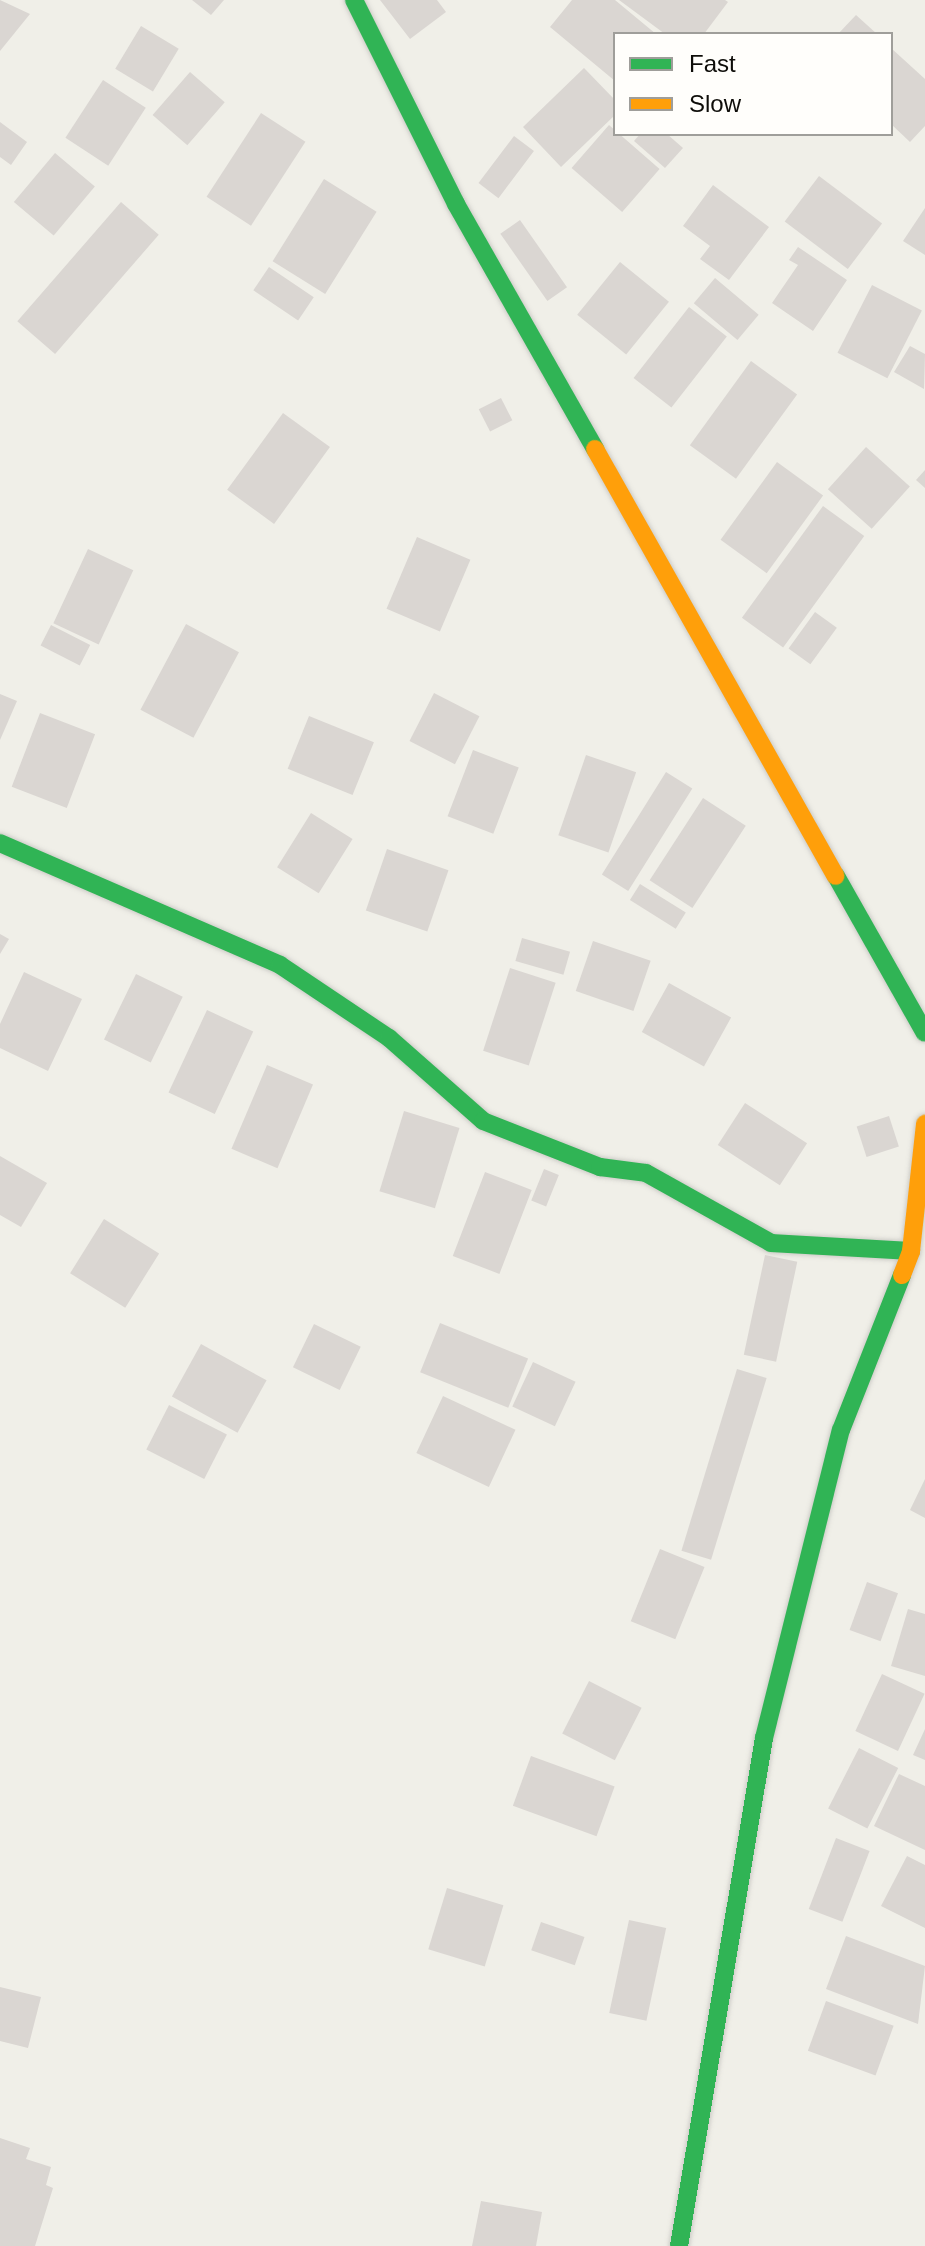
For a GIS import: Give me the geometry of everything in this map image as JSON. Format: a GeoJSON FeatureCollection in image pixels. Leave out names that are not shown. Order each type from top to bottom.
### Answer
{"type":"FeatureCollection","features":[{"type":"Feature","properties":{"kind":"street"},"geometry":{"type":"LineString","coordinates":[[354,0],[456,204],[925,1033]]}},
{"type":"Feature","properties":{"kind":"street"},"geometry":{"type":"LineString","coordinates":[[0,843],[280,965],[389,1038],[483,1121],[600,1167],[646,1173],[771,1243],[911,1251]]}},
{"type":"Feature","properties":{"kind":"street"},"geometry":{"type":"LineString","coordinates":[[679,2246],[764,1738],[841,1430],[911,1251],[925,1124]]}},
{"type":"Feature","properties":{"kind":"building"},"geometry":{"type":"Polygon","coordinates":[[[0,0],[30,14],[0,51],[0,0]]]}},
{"type":"Feature","properties":{"kind":"building"},"geometry":{"type":"Polygon","coordinates":[[[192,0],[224,0],[211,15],[192,0]]]}},
{"type":"Feature","properties":{"kind":"building"},"geometry":{"type":"Polygon","coordinates":[[[380,0],[437,0],[446,12],[410,39],[380,0]]]}},
{"type":"Feature","properties":{"kind":"building"},"geometry":{"type":"Polygon","coordinates":[[[572,0],[615,0],[654,32],[613,32],[613,79],[550,27],[572,0]]]}},
{"type":"Feature","properties":{"kind":"building"},"geometry":{"type":"Polygon","coordinates":[[[619,0],[728,2],[706,32],[662,32],[619,0]]]}},
{"type":"Feature","properties":{"kind":"building"},"geometry":{"type":"Polygon","coordinates":[[[856,15],[875,32],[840,32],[856,15]]]}},
{"type":"Feature","properties":{"kind":"building"},"geometry":{"type":"Polygon","coordinates":[[[141,26],[179,49],[153,92],[115,69],[141,26]]]}},
{"type":"Feature","properties":{"kind":"building"},"geometry":{"type":"Polygon","coordinates":[[[893,50],[925,79],[925,126],[910,142],[893,126],[893,50]]]}},
{"type":"Feature","properties":{"kind":"building"},"geometry":{"type":"Polygon","coordinates":[[[584,68],[613,98],[613,117],[561,167],[523,127],[584,68]]]}},
{"type":"Feature","properties":{"kind":"building"},"geometry":{"type":"Polygon","coordinates":[[[190,72],[225,102],[187,145],[153,115],[190,72]]]}},
{"type":"Feature","properties":{"kind":"building"},"geometry":{"type":"Polygon","coordinates":[[[103,80],[146,108],[108,166],[65,138],[103,80]]]}},
{"type":"Feature","properties":{"kind":"building"},"geometry":{"type":"Polygon","coordinates":[[[261,113],[305,142],[251,226],[207,197],[261,113]]]}},
{"type":"Feature","properties":{"kind":"building"},"geometry":{"type":"Polygon","coordinates":[[[0,122],[27,142],[11,165],[0,157],[0,122]]]}},
{"type":"Feature","properties":{"kind":"building"},"geometry":{"type":"Polygon","coordinates":[[[609,125],[613,128],[613,136],[622,136],[660,169],[622,212],[572,168],[609,125]]]}},
{"type":"Feature","properties":{"kind":"building"},"geometry":{"type":"Polygon","coordinates":[[[514,136],[534,151],[498,198],[478,183],[514,136]]]}},
{"type":"Feature","properties":{"kind":"building"},"geometry":{"type":"Polygon","coordinates":[[[638,136],[669,136],[683,148],[665,168],[634,141],[638,136]]]}},
{"type":"Feature","properties":{"kind":"building"},"geometry":{"type":"Polygon","coordinates":[[[55,153],[95,186],[54,235],[14,202],[55,153]]]}},
{"type":"Feature","properties":{"kind":"building"},"geometry":{"type":"Polygon","coordinates":[[[819,176],[882,224],[848,269],[785,222],[819,176]]]}},
{"type":"Feature","properties":{"kind":"building"},"geometry":{"type":"Polygon","coordinates":[[[324,179],[377,212],[325,294],[273,261],[324,179]]]}},
{"type":"Feature","properties":{"kind":"building"},"geometry":{"type":"Polygon","coordinates":[[[713,185],[769,227],[729,280],[700,259],[710,246],[683,226],[713,185]]]}},
{"type":"Feature","properties":{"kind":"building"},"geometry":{"type":"Polygon","coordinates":[[[121,202],[159,235],[55,354],[17,321],[121,202]]]}},
{"type":"Feature","properties":{"kind":"building"},"geometry":{"type":"Polygon","coordinates":[[[925,208],[925,255],[903,241],[925,208]]]}},
{"type":"Feature","properties":{"kind":"building"},"geometry":{"type":"Polygon","coordinates":[[[520,220],[567,287],[547,301],[500,234],[520,220]]]}},
{"type":"Feature","properties":{"kind":"building"},"geometry":{"type":"Polygon","coordinates":[[[798,247],[847,280],[813,331],[772,303],[798,265],[789,260],[798,247]]]}},
{"type":"Feature","properties":{"kind":"building"},"geometry":{"type":"Polygon","coordinates":[[[620,262],[669,302],[626,354],[577,315],[620,262]]]}},
{"type":"Feature","properties":{"kind":"building"},"geometry":{"type":"Polygon","coordinates":[[[269,267],[314,297],[298,320],[253,290],[269,267]]]}},
{"type":"Feature","properties":{"kind":"building"},"geometry":{"type":"Polygon","coordinates":[[[715,278],[759,315],[737,340],[694,303],[715,278]]]}},
{"type":"Feature","properties":{"kind":"building"},"geometry":{"type":"Polygon","coordinates":[[[872,285],[922,310],[887,378],[837,353],[872,285]]]}},
{"type":"Feature","properties":{"kind":"building"},"geometry":{"type":"Polygon","coordinates":[[[689,307],[727,337],[671,407],[634,378],[689,307]]]}},
{"type":"Feature","properties":{"kind":"building"},"geometry":{"type":"Polygon","coordinates":[[[910,346],[925,354],[924,389],[894,372],[910,346]]]}},
{"type":"Feature","properties":{"kind":"building"},"geometry":{"type":"Polygon","coordinates":[[[751,361],[797,395],[736,479],[690,445],[751,361]]]}},
{"type":"Feature","properties":{"kind":"building"},"geometry":{"type":"Polygon","coordinates":[[[501,398],[512,420],[490,432],[479,409],[501,398]]]}},
{"type":"Feature","properties":{"kind":"building"},"geometry":{"type":"Polygon","coordinates":[[[283,413],[330,447],[274,524],[227,490],[283,413]]]}},
{"type":"Feature","properties":{"kind":"building"},"geometry":{"type":"Polygon","coordinates":[[[866,447],[910,486],[872,529],[828,489],[866,447]]]}},
{"type":"Feature","properties":{"kind":"building"},"geometry":{"type":"Polygon","coordinates":[[[777,462],[823,496],[767,573],[721,540],[777,462]]]}},
{"type":"Feature","properties":{"kind":"building"},"geometry":{"type":"Polygon","coordinates":[[[925,470],[925,488],[916,480],[925,470]]]}},
{"type":"Feature","properties":{"kind":"building"},"geometry":{"type":"Polygon","coordinates":[[[823,506],[864,536],[783,648],[742,618],[823,506]]]}},
{"type":"Feature","properties":{"kind":"building"},"geometry":{"type":"Polygon","coordinates":[[[417,537],[470,560],[440,631],[387,609],[417,537]]]}},
{"type":"Feature","properties":{"kind":"building"},"geometry":{"type":"Polygon","coordinates":[[[88,549],[133,570],[99,644],[53,623],[88,549]]]}},
{"type":"Feature","properties":{"kind":"building"},"geometry":{"type":"Polygon","coordinates":[[[815,612],[837,628],[810,664],[789,648],[815,612]]]}},
{"type":"Feature","properties":{"kind":"building"},"geometry":{"type":"Polygon","coordinates":[[[186,624],[239,652],[193,738],[140,710],[186,624]]]}},
{"type":"Feature","properties":{"kind":"building"},"geometry":{"type":"Polygon","coordinates":[[[51,625],[90,645],[80,665],[41,645],[51,625]]]}},
{"type":"Feature","properties":{"kind":"building"},"geometry":{"type":"Polygon","coordinates":[[[434,693],[479,716],[455,764],[409,741],[434,693]]]}},
{"type":"Feature","properties":{"kind":"building"},"geometry":{"type":"Polygon","coordinates":[[[0,694],[17,701],[0,740],[0,694]]]}},
{"type":"Feature","properties":{"kind":"building"},"geometry":{"type":"Polygon","coordinates":[[[40,713],[95,734],[67,808],[12,787],[40,713]]]}},
{"type":"Feature","properties":{"kind":"building"},"geometry":{"type":"Polygon","coordinates":[[[309,716],[374,742],[353,795],[288,769],[309,716]]]}},
{"type":"Feature","properties":{"kind":"building"},"geometry":{"type":"Polygon","coordinates":[[[473,750],[519,768],[493,834],[448,816],[473,750]]]}},
{"type":"Feature","properties":{"kind":"building"},"geometry":{"type":"Polygon","coordinates":[[[586,755],[636,772],[608,853],[558,835],[586,755]]]}},
{"type":"Feature","properties":{"kind":"building"},"geometry":{"type":"Polygon","coordinates":[[[666,772],[692,788],[628,891],[602,875],[666,772]]]}},
{"type":"Feature","properties":{"kind":"building"},"geometry":{"type":"Polygon","coordinates":[[[703,798],[746,826],[692,908],[650,880],[703,798]]]}},
{"type":"Feature","properties":{"kind":"building"},"geometry":{"type":"Polygon","coordinates":[[[311,813],[353,839],[319,893],[277,867],[311,813]]]}},
{"type":"Feature","properties":{"kind":"building"},"geometry":{"type":"Polygon","coordinates":[[[387,849],[448,870],[427,932],[366,910],[387,849]]]}},
{"type":"Feature","properties":{"kind":"building"},"geometry":{"type":"Polygon","coordinates":[[[640,884],[686,913],[676,929],[630,900],[640,884]]]}},
{"type":"Feature","properties":{"kind":"building"},"geometry":{"type":"Polygon","coordinates":[[[0,934],[9,939],[0,954],[0,934]]]}},
{"type":"Feature","properties":{"kind":"building"},"geometry":{"type":"Polygon","coordinates":[[[522,938],[570,952],[563,975],[515,961],[522,938]]]}},
{"type":"Feature","properties":{"kind":"building"},"geometry":{"type":"Polygon","coordinates":[[[593,941],[651,961],[633,1011],[576,991],[593,941]]]}},
{"type":"Feature","properties":{"kind":"building"},"geometry":{"type":"Polygon","coordinates":[[[510,968],[556,983],[529,1066],[483,1051],[510,968]]]}},
{"type":"Feature","properties":{"kind":"building"},"geometry":{"type":"Polygon","coordinates":[[[24,972],[82,999],[48,1071],[0,1048],[0,1024],[24,972]]]}},
{"type":"Feature","properties":{"kind":"building"},"geometry":{"type":"Polygon","coordinates":[[[136,974],[183,997],[151,1062],[104,1040],[136,974]]]}},
{"type":"Feature","properties":{"kind":"building"},"geometry":{"type":"Polygon","coordinates":[[[669,983],[731,1017],[704,1066],[642,1032],[669,983]]]}},
{"type":"Feature","properties":{"kind":"building"},"geometry":{"type":"Polygon","coordinates":[[[207,1010],[253,1032],[215,1114],[169,1092],[207,1010]]]}},
{"type":"Feature","properties":{"kind":"building"},"geometry":{"type":"Polygon","coordinates":[[[267,1065],[313,1085],[277,1168],[231,1149],[267,1065]]]}},
{"type":"Feature","properties":{"kind":"building"},"geometry":{"type":"Polygon","coordinates":[[[745,1103],[807,1143],[780,1185],[718,1145],[745,1103]]]}},
{"type":"Feature","properties":{"kind":"building"},"geometry":{"type":"Polygon","coordinates":[[[404,1111],[459,1128],[435,1208],[379,1191],[404,1111]]]}},
{"type":"Feature","properties":{"kind":"building"},"geometry":{"type":"Polygon","coordinates":[[[889,1116],[899,1146],[867,1157],[857,1127],[889,1116]]]}},
{"type":"Feature","properties":{"kind":"building"},"geometry":{"type":"Polygon","coordinates":[[[0,1156],[47,1183],[21,1227],[0,1215],[0,1156]]]}},
{"type":"Feature","properties":{"kind":"building"},"geometry":{"type":"Polygon","coordinates":[[[544,1169],[559,1175],[546,1207],[531,1201],[544,1169]]]}},
{"type":"Feature","properties":{"kind":"building"},"geometry":{"type":"Polygon","coordinates":[[[485,1172],[532,1190],[499,1274],[453,1256],[485,1172]]]}},
{"type":"Feature","properties":{"kind":"building"},"geometry":{"type":"Polygon","coordinates":[[[104,1219],[159,1253],[125,1308],[70,1273],[104,1219]]]}},
{"type":"Feature","properties":{"kind":"building"},"geometry":{"type":"Polygon","coordinates":[[[765,1255],[797,1262],[776,1362],[744,1355],[765,1255]]]}},
{"type":"Feature","properties":{"kind":"building"},"geometry":{"type":"Polygon","coordinates":[[[440,1323],[528,1359],[508,1408],[420,1372],[440,1323]]]}},
{"type":"Feature","properties":{"kind":"building"},"geometry":{"type":"Polygon","coordinates":[[[314,1324],[361,1347],[340,1390],[293,1367],[314,1324]]]}},
{"type":"Feature","properties":{"kind":"building"},"geometry":{"type":"Polygon","coordinates":[[[201,1344],[267,1380],[238,1433],[172,1396],[201,1344]]]}},
{"type":"Feature","properties":{"kind":"building"},"geometry":{"type":"Polygon","coordinates":[[[533,1362],[576,1382],[555,1426],[512,1406],[533,1362]]]}},
{"type":"Feature","properties":{"kind":"building"},"geometry":{"type":"Polygon","coordinates":[[[737,1369],[767,1378],[711,1560],[681,1551],[737,1369]]]}},
{"type":"Feature","properties":{"kind":"building"},"geometry":{"type":"Polygon","coordinates":[[[443,1396],[516,1430],[489,1487],[416,1453],[443,1396]]]}},
{"type":"Feature","properties":{"kind":"building"},"geometry":{"type":"Polygon","coordinates":[[[169,1405],[227,1435],[204,1479],[146,1450],[169,1405]]]}},
{"type":"Feature","properties":{"kind":"building"},"geometry":{"type":"Polygon","coordinates":[[[925,1479],[925,1518],[910,1510],[925,1479]]]}},
{"type":"Feature","properties":{"kind":"building"},"geometry":{"type":"Polygon","coordinates":[[[660,1549],[705,1567],[675,1639],[631,1621],[660,1549]]]}},
{"type":"Feature","properties":{"kind":"building"},"geometry":{"type":"Polygon","coordinates":[[[867,1582],[898,1593],[881,1641],[850,1630],[867,1582]]]}},
{"type":"Feature","properties":{"kind":"building"},"geometry":{"type":"Polygon","coordinates":[[[908,1609],[925,1614],[925,1676],[891,1666],[908,1609]]]}},
{"type":"Feature","properties":{"kind":"building"},"geometry":{"type":"Polygon","coordinates":[[[882,1674],[925,1694],[898,1751],[855,1731],[882,1674]]]}},
{"type":"Feature","properties":{"kind":"building"},"geometry":{"type":"Polygon","coordinates":[[[589,1681],[642,1708],[615,1760],[562,1734],[589,1681]]]}},
{"type":"Feature","properties":{"kind":"building"},"geometry":{"type":"Polygon","coordinates":[[[925,1729],[925,1760],[913,1755],[925,1729]]]}},
{"type":"Feature","properties":{"kind":"building"},"geometry":{"type":"Polygon","coordinates":[[[859,1748],[898,1768],[867,1829],[828,1809],[859,1748]]]}},
{"type":"Feature","properties":{"kind":"building"},"geometry":{"type":"Polygon","coordinates":[[[531,1756],[615,1786],[597,1836],[513,1806],[531,1756]]]}},
{"type":"Feature","properties":{"kind":"building"},"geometry":{"type":"Polygon","coordinates":[[[899,1774],[925,1786],[925,1850],[874,1826],[899,1774]]]}},
{"type":"Feature","properties":{"kind":"building"},"geometry":{"type":"Polygon","coordinates":[[[836,1838],[870,1851],[842,1922],[809,1909],[836,1838]]]}},
{"type":"Feature","properties":{"kind":"building"},"geometry":{"type":"Polygon","coordinates":[[[907,1856],[925,1865],[925,1928],[881,1906],[907,1856]]]}},
{"type":"Feature","properties":{"kind":"building"},"geometry":{"type":"Polygon","coordinates":[[[447,1888],[503,1905],[485,1966],[428,1949],[447,1888]]]}},
{"type":"Feature","properties":{"kind":"building"},"geometry":{"type":"Polygon","coordinates":[[[629,1920],[666,1928],[646,2021],[609,2013],[629,1920]]]}},
{"type":"Feature","properties":{"kind":"building"},"geometry":{"type":"Polygon","coordinates":[[[541,1922],[584,1937],[575,1965],[531,1950],[541,1922]]]}},
{"type":"Feature","properties":{"kind":"building"},"geometry":{"type":"Polygon","coordinates":[[[846,1936],[925,1966],[918,2024],[826,1989],[846,1936]]]}},
{"type":"Feature","properties":{"kind":"building"},"geometry":{"type":"Polygon","coordinates":[[[0,1987],[41,1997],[28,2048],[0,2041],[0,1987]]]}},
{"type":"Feature","properties":{"kind":"building"},"geometry":{"type":"Polygon","coordinates":[[[826,2001],[894,2026],[876,2075],[808,2051],[826,2001]]]}},
{"type":"Feature","properties":{"kind":"building"},"geometry":{"type":"Polygon","coordinates":[[[0,2138],[30,2148],[26,2159],[51,2167],[46,2185],[53,2188],[35,2246],[0,2246],[0,2138]]]}},
{"type":"Feature","properties":{"kind":"building"},"geometry":{"type":"Polygon","coordinates":[[[481,2201],[542,2212],[536,2246],[472,2246],[481,2201]]]}},
{"type":"Feature","properties":{"kind":"traffic: fast"},"geometry":{"type":"LineString","coordinates":[[354,0],[456,204],[595,449]]}},
{"type":"Feature","properties":{"kind":"traffic: fast"},"geometry":{"type":"LineString","coordinates":[[0,843],[280,965],[389,1038],[483,1121],[600,1167],[646,1173],[771,1243],[911,1251]]}},
{"type":"Feature","properties":{"kind":"traffic: fast"},"geometry":{"type":"LineString","coordinates":[[836,876],[925,1033]]}},
{"type":"Feature","properties":{"kind":"traffic: fast"},"geometry":{"type":"LineString","coordinates":[[679,2246],[764,1738],[841,1430],[902,1275]]}},
{"type":"Feature","properties":{"kind":"traffic: slow"},"geometry":{"type":"LineString","coordinates":[[595,449],[836,876]]}},
{"type":"Feature","properties":{"kind":"traffic: slow"},"geometry":{"type":"LineString","coordinates":[[902,1275],[911,1251],[925,1124]]}}]}
